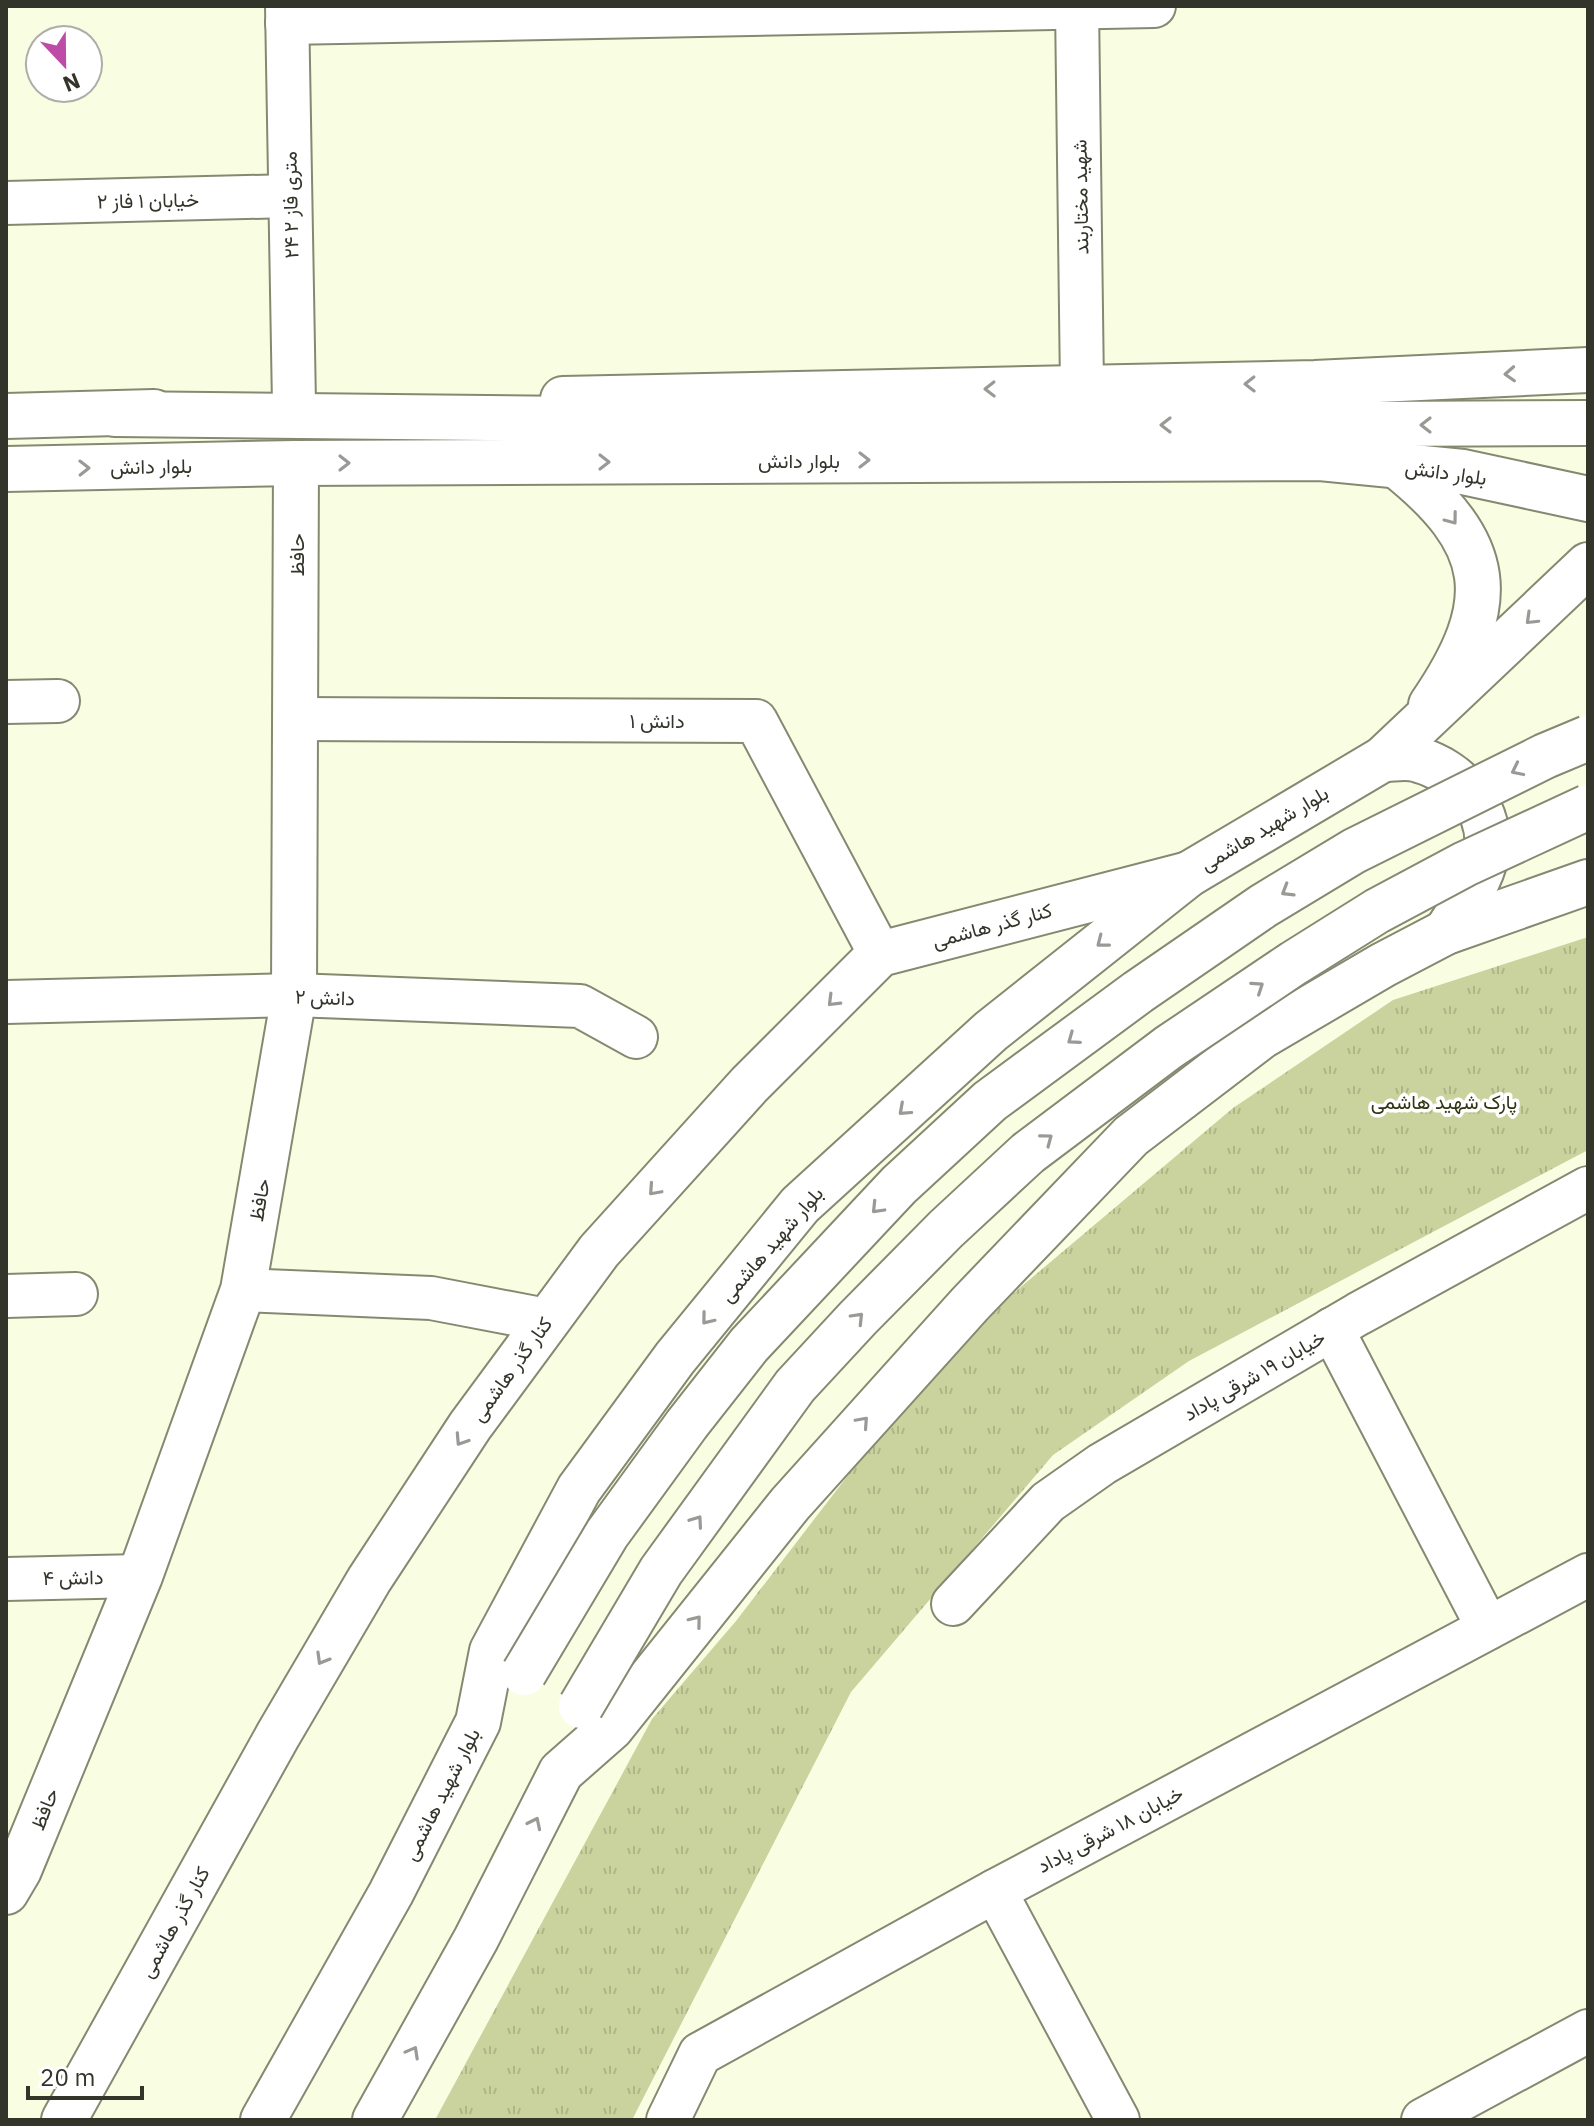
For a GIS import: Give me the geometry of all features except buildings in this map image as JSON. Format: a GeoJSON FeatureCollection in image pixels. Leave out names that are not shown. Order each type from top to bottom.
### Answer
{"type":"FeatureCollection","features":[{"type":"Feature","properties":{"kind":"main road"},"geometry":{"type":"LineString","coordinates":[[115,414],[294,405],[1315,383],[1588,370]]}},
{"type":"Feature","properties":{"kind":"main road"},"geometry":{"type":"LineString","coordinates":[[6,416],[115,414],[1111,425],[1588,423]]}},
{"type":"Feature","properties":{"kind":"main road","name":"بلوار دانش"},"geometry":{"type":"LineString","coordinates":[[6,469],[296,463],[1320,458],[1463,472],[1588,499]]}},
{"type":"Feature","properties":{"kind":"main road","name":"حافظ"},"geometry":{"type":"LineString","coordinates":[[6,1892],[19,1870],[140,1576],[243,1290],[294,995],[296,463]]}},
{"type":"Feature","properties":{"kind":"main road"},"geometry":{"type":"LineString","coordinates":[[1396,465],[1439,502],[1464,535],[1476,564],[1478,595],[1472,628],[1458,661],[1398,745],[1416,758],[1446,770],[1470,792],[1484,821],[1486,854],[1476,885],[1446,932]]}},
{"type":"Feature","properties":{"kind":"main road","name":"بلوار شهید هاشمی"},"geometry":{"type":"LineString","coordinates":[[263,2120],[391,1893],[478,1722],[492,1651],[579,1489],[675,1358],[800,1205],[991,1031],[1189,874],[1398,745],[1588,565]]}},
{"type":"Feature","properties":{"kind":"main road"},"geometry":{"type":"LineString","coordinates":[[478,1722],[524,1673],[607,1534],[749,1345],[899,1185],[990,1101],[1138,992],[1289,890],[1354,851],[1545,756],[1588,738]]}},
{"type":"Feature","properties":{"kind":"main road"},"geometry":{"type":"LineString","coordinates":[[375,2120],[476,1939],[561,1772],[581,1706],[661,1571],[795,1386],[946,1229],[1028,1153],[1169,1047],[1377,911],[1465,864],[1588,807]]}},
{"type":"Feature","properties":{"kind":"main road","name":"کنار گذر هاشمی"},"geometry":{"type":"LineString","coordinates":[[64,2120],[271,1748],[369,1580],[470,1426],[599,1251],[749,1085],[880,954],[1189,874]]}},
{"type":"Feature","properties":{"kind":"main road"},"geometry":{"type":"LineString","coordinates":[[561,1772],[611,1728],[790,1504],[970,1304],[1131,1136],[1262,1036],[1383,965],[1446,932],[1588,882]]}},
{"type":"Feature","properties":{"kind":"street"},"geometry":{"type":"LineString","coordinates":[[287,15],[1154,6]]}},
{"type":"Feature","properties":{"kind":"street","name":"شهید مختاربند"},"geometry":{"type":"LineString","coordinates":[[1077,7],[1082,387]]}},
{"type":"Feature","properties":{"kind":"street","name":"۲۴ متری فاز ۲"},"geometry":{"type":"LineString","coordinates":[[287,15],[294,405]]}},
{"type":"Feature","properties":{"kind":"street","name":"خیابان ۱ فاز ۲"},"geometry":{"type":"LineString","coordinates":[[6,203],[290,196]]}},
{"type":"Feature","properties":{"kind":"street"},"geometry":{"type":"LineString","coordinates":[[6,702],[58,701]]}},
{"type":"Feature","properties":{"kind":"street","name":"دانش ۱"},"geometry":{"type":"LineString","coordinates":[[295,719],[756,721],[880,954]]}},
{"type":"Feature","properties":{"kind":"street","name":"دانش ۲"},"geometry":{"type":"LineString","coordinates":[[6,1002],[294,995],[580,1006],[636,1037]]}},
{"type":"Feature","properties":{"kind":"street","name":"خیابان ۱۹ شرقی پاداد"},"geometry":{"type":"LineString","coordinates":[[953,1604],[1048,1502],[1102,1464],[1332,1329],[1588,1188]]}},
{"type":"Feature","properties":{"kind":"street"},"geometry":{"type":"LineString","coordinates":[[243,1290],[431,1298],[546,1320]]}},
{"type":"Feature","properties":{"kind":"street"},"geometry":{"type":"LineString","coordinates":[[6,1296],[76,1294]]}},
{"type":"Feature","properties":{"kind":"street"},"geometry":{"type":"LineString","coordinates":[[1332,1329],[1488,1628]]}},
{"type":"Feature","properties":{"kind":"street","name":"خیابان ۱۸ شرقی پاداد"},"geometry":{"type":"LineString","coordinates":[[668,2120],[700,2054],[995,1891],[1588,1575]]}},
{"type":"Feature","properties":{"kind":"street","name":"دانش ۴"},"geometry":{"type":"LineString","coordinates":[[6,1579],[140,1576]]}},
{"type":"Feature","properties":{"kind":"street"},"geometry":{"type":"LineString","coordinates":[[995,1891],[1118,2120]]}},
{"type":"Feature","properties":{"kind":"street"},"geometry":{"type":"LineString","coordinates":[[1423,2120],[1588,2031]]}},
{"type":"Feature","properties":{"kind":"green space","name":"پارک شهید هاشمی"},"geometry":{"type":"Polygon","coordinates":[[[1588,937],[1588,1150],[1189,1361],[1053,1455],[851,1692],[632,2120],[435,2120],[652,1719],[736,1621],[872,1444],[1009,1297],[1233,1108],[1393,1000],[1588,937]]]}}]}
